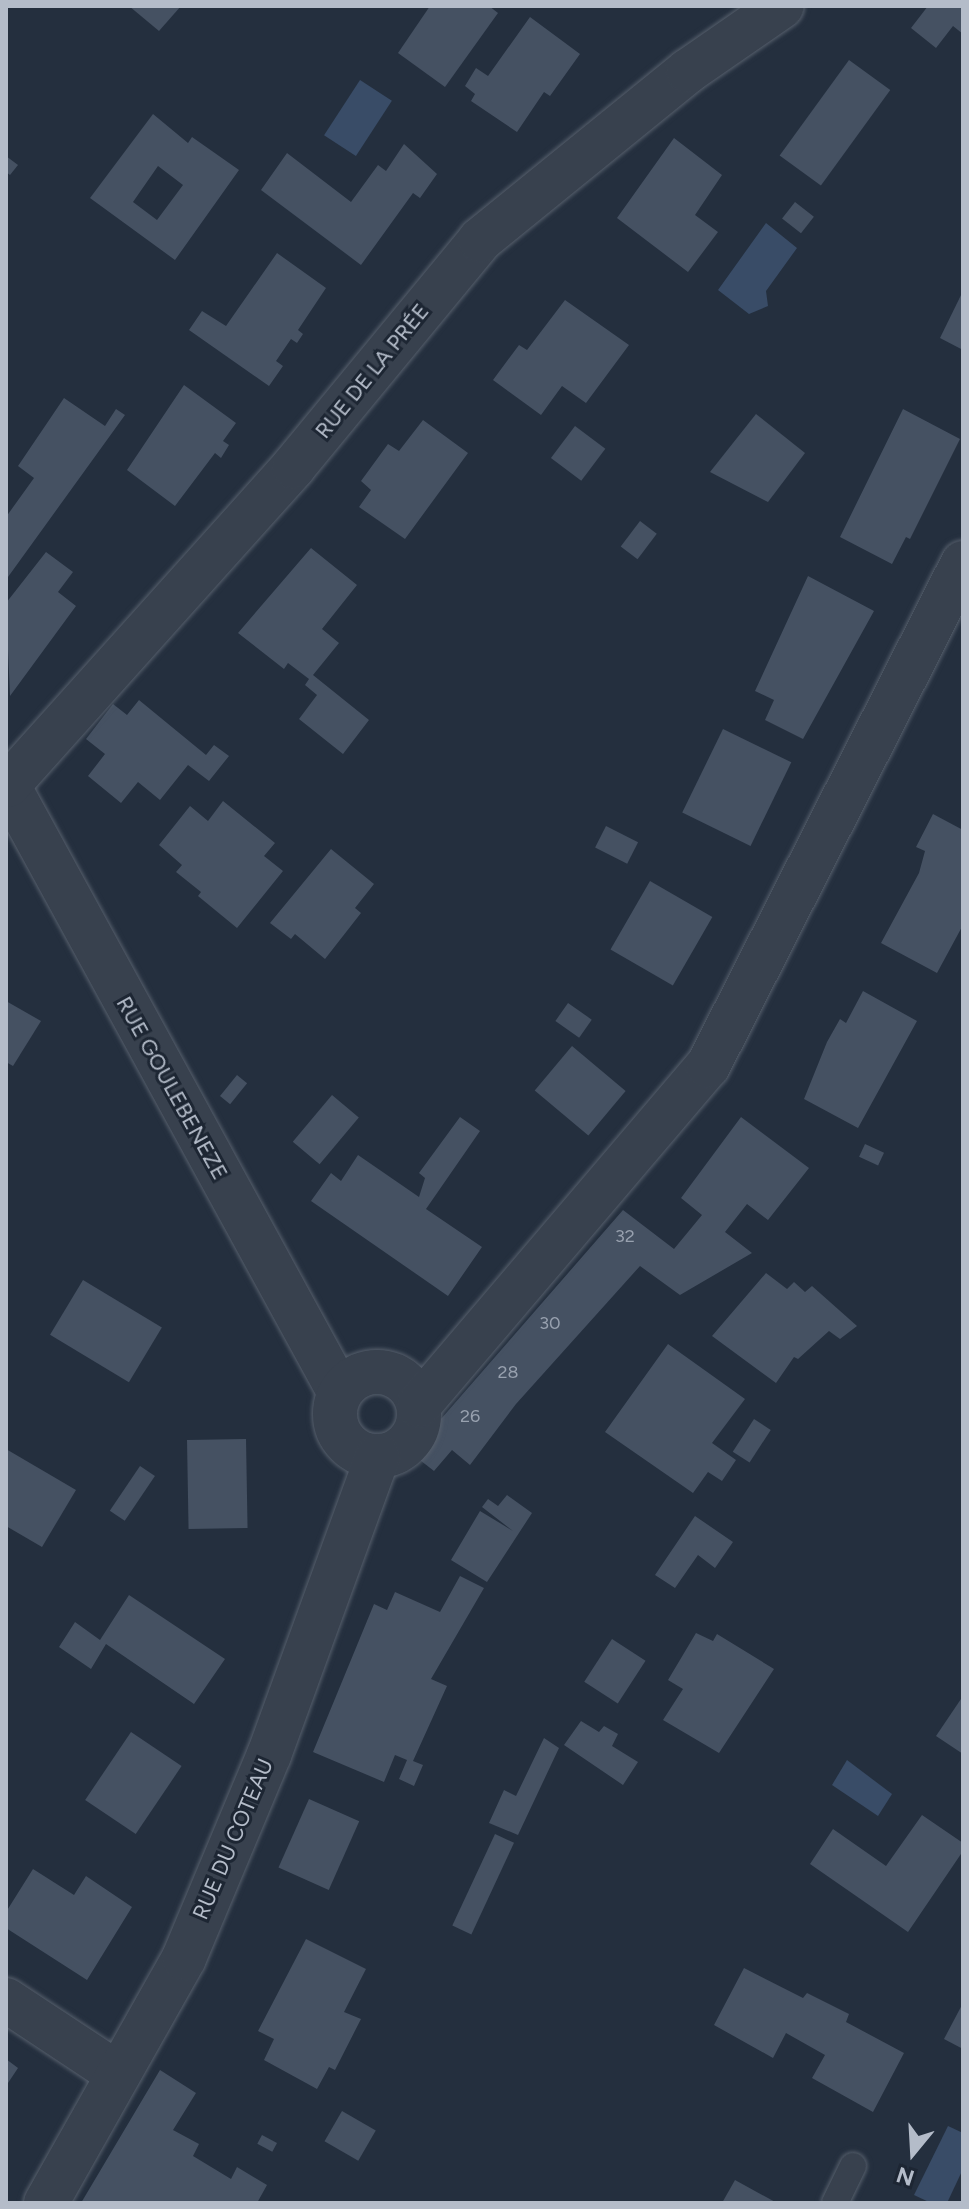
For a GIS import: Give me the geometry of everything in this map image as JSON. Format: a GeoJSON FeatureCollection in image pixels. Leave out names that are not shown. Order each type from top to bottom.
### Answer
{"type":"FeatureCollection","features":[{"type":"Feature","properties":{"kind":"street","name":"RUE DE LA PRÉE"},"geometry":{"type":"LineString","coordinates":[[7,783],[294,466],[480,240],[688,71],[782,6]]}},
{"type":"Feature","properties":{"kind":"street"},"geometry":{"type":"LineString","coordinates":[[419,1405],[403,1380],[376,1371],[361,1374],[340,1393],[336,1422],[341,1435],[364,1454],[378,1456],[410,1440],[419,1405],[708,1066],[963,563]]}},
{"type":"Feature","properties":{"kind":"street","name":"RUE GOULEBENEZE"},"geometry":{"type":"LineString","coordinates":[[7,783],[340,1393]]}},
{"type":"Feature","properties":{"kind":"street","name":"RUE DU COTEAU"},"geometry":{"type":"LineString","coordinates":[[46,2203],[184,1958],[269,1755],[378,1456]]}},
{"type":"Feature","properties":{"kind":"street"},"geometry":{"type":"LineString","coordinates":[[6,2000],[118,2074]]}},
{"type":"Feature","properties":{"kind":"lane"},"geometry":{"type":"LineString","coordinates":[[835,2203],[853,2166]]}},
{"type":"Feature","properties":{"kind":"water"},"geometry":{"type":"Polygon","coordinates":[[[360,80],[392,101],[356,156],[324,135],[360,80]]]}},
{"type":"Feature","properties":{"kind":"water"},"geometry":{"type":"Polygon","coordinates":[[[766,223],[797,248],[766,291],[768,306],[749,314],[718,290],[766,223]]]}},
{"type":"Feature","properties":{"kind":"water"},"geometry":{"type":"Polygon","coordinates":[[[847,1760],[892,1794],[878,1816],[832,1785],[847,1760]]]}},
{"type":"Feature","properties":{"kind":"water"},"geometry":{"type":"Polygon","coordinates":[[[948,2126],[963,2133],[963,2169],[947,2203],[931,2203],[914,2195],[948,2126]]]}},
{"type":"Feature","properties":{"kind":"building"},"geometry":{"type":"Polygon","coordinates":[[[129,6],[181,6],[159,31],[129,6]]]}},
{"type":"Feature","properties":{"kind":"building"},"geometry":{"type":"Polygon","coordinates":[[[430,6],[489,6],[498,13],[445,87],[398,53],[430,6]]]}},
{"type":"Feature","properties":{"kind":"building"},"geometry":{"type":"Polygon","coordinates":[[[928,6],[963,6],[963,34],[953,26],[936,48],[911,28],[928,6]]]}},
{"type":"Feature","properties":{"kind":"building"},"geometry":{"type":"Polygon","coordinates":[[[530,17],[580,54],[550,96],[544,92],[517,132],[471,101],[475,94],[465,86],[476,68],[488,76],[530,17]]]}},
{"type":"Feature","properties":{"kind":"building"},"geometry":{"type":"Polygon","coordinates":[[[849,60],[890,90],[821,185],[780,155],[849,60]]]}},
{"type":"Feature","properties":{"kind":"building"},"geometry":{"type":"Polygon","coordinates":[[[153,114],[188,143],[192,137],[239,170],[175,260],[90,198],[153,114]],[[158,166],[133,202],[157,220],[183,185],[158,166]]]}},
{"type":"Feature","properties":{"kind":"building"},"geometry":{"type":"Polygon","coordinates":[[[674,138],[722,175],[695,215],[718,232],[688,272],[617,218],[674,138]]]}},
{"type":"Feature","properties":{"kind":"building"},"geometry":{"type":"Polygon","coordinates":[[[404,144],[437,174],[420,198],[413,193],[361,265],[261,190],[287,153],[351,202],[378,165],[386,171],[404,144]]]}},
{"type":"Feature","properties":{"kind":"building"},"geometry":{"type":"Polygon","coordinates":[[[6,156],[18,165],[10,175],[6,172],[6,156]]]}},
{"type":"Feature","properties":{"kind":"building"},"geometry":{"type":"Polygon","coordinates":[[[795,202],[814,217],[801,233],[782,219],[795,202]]]}},
{"type":"Feature","properties":{"kind":"building"},"geometry":{"type":"Polygon","coordinates":[[[277,253],[326,288],[298,330],[303,334],[297,343],[291,339],[276,361],[283,366],[269,386],[189,330],[202,311],[226,326],[277,253]]]}},
{"type":"Feature","properties":{"kind":"building"},"geometry":{"type":"Polygon","coordinates":[[[963,291],[963,350],[940,338],[963,291]]]}},
{"type":"Feature","properties":{"kind":"building"},"geometry":{"type":"Polygon","coordinates":[[[565,300],[629,345],[586,403],[562,386],[541,415],[493,380],[519,345],[527,350],[565,300]]]}},
{"type":"Feature","properties":{"kind":"building"},"geometry":{"type":"Polygon","coordinates":[[[184,385],[236,423],[223,441],[229,445],[221,458],[215,453],[175,506],[127,470],[184,385]]]}},
{"type":"Feature","properties":{"kind":"building"},"geometry":{"type":"Polygon","coordinates":[[[64,398],[105,426],[116,409],[125,415],[8,577],[6,517],[34,478],[18,466],[64,398]]]}},
{"type":"Feature","properties":{"kind":"building"},"geometry":{"type":"Polygon","coordinates":[[[903,409],[960,439],[910,539],[906,537],[892,564],[840,537],[903,409]]]}},
{"type":"Feature","properties":{"kind":"building"},"geometry":{"type":"Polygon","coordinates":[[[756,414],[805,453],[768,502],[710,472],[756,414]]]}},
{"type":"Feature","properties":{"kind":"building"},"geometry":{"type":"Polygon","coordinates":[[[423,420],[468,453],[405,539],[359,507],[371,490],[361,481],[388,444],[399,451],[423,420]]]}},
{"type":"Feature","properties":{"kind":"building"},"geometry":{"type":"Polygon","coordinates":[[[575,426],[605,449],[581,481],[551,458],[575,426]]]}},
{"type":"Feature","properties":{"kind":"building"},"geometry":{"type":"Polygon","coordinates":[[[640,521],[657,534],[638,559],[621,547],[640,521]]]}},
{"type":"Feature","properties":{"kind":"building"},"geometry":{"type":"Polygon","coordinates":[[[311,548],[357,585],[322,629],[339,643],[313,675],[369,720],[343,754],[299,719],[317,695],[305,685],[309,679],[288,663],[284,669],[238,633],[311,548]]]}},
{"type":"Feature","properties":{"kind":"building"},"geometry":{"type":"Polygon","coordinates":[[[46,552],[73,572],[58,592],[76,606],[10,696],[6,603],[46,552]]]}},
{"type":"Feature","properties":{"kind":"building"},"geometry":{"type":"Polygon","coordinates":[[[808,576],[874,611],[803,739],[765,720],[774,700],[755,691],[808,576]]]}},
{"type":"Feature","properties":{"kind":"building"},"geometry":{"type":"Polygon","coordinates":[[[139,700],[206,755],[214,745],[229,756],[209,781],[188,765],[160,800],[138,782],[121,803],[88,776],[105,754],[86,739],[113,704],[127,715],[139,700]]]}},
{"type":"Feature","properties":{"kind":"building"},"geometry":{"type":"Polygon","coordinates":[[[723,729],[791,762],[751,846],[682,813],[723,729]]]}},
{"type":"Feature","properties":{"kind":"building"},"geometry":{"type":"Polygon","coordinates":[[[223,801],[275,843],[264,856],[283,871],[237,928],[198,896],[201,892],[176,872],[182,865],[159,845],[190,806],[208,821],[223,801]]]}},
{"type":"Feature","properties":{"kind":"building"},"geometry":{"type":"Polygon","coordinates":[[[933,814],[963,830],[963,925],[937,973],[881,943],[919,873],[925,851],[916,847],[933,814]]]}},
{"type":"Feature","properties":{"kind":"building"},"geometry":{"type":"Polygon","coordinates":[[[606,826],[638,842],[627,864],[595,847],[606,826]]]}},
{"type":"Feature","properties":{"kind":"building"},"geometry":{"type":"Polygon","coordinates":[[[331,849],[374,884],[355,908],[361,913],[325,959],[295,934],[291,939],[270,923],[331,849]]]}},
{"type":"Feature","properties":{"kind":"building"},"geometry":{"type":"Polygon","coordinates":[[[650,881],[712,917],[673,985],[610,949],[650,881]]]}},
{"type":"Feature","properties":{"kind":"building"},"geometry":{"type":"Polygon","coordinates":[[[863,991],[917,1021],[858,1128],[804,1099],[827,1042],[840,1019],[846,1023],[863,991]]]}},
{"type":"Feature","properties":{"kind":"building"},"geometry":{"type":"Polygon","coordinates":[[[6,1001],[41,1021],[13,1066],[6,1062],[6,1001]]]}},
{"type":"Feature","properties":{"kind":"building"},"geometry":{"type":"Polygon","coordinates":[[[568,1003],[592,1020],[579,1038],[555,1021],[568,1003]]]}},
{"type":"Feature","properties":{"kind":"building"},"geometry":{"type":"Polygon","coordinates":[[[572,1046],[626,1091],[588,1135],[535,1090],[572,1046]]]}},
{"type":"Feature","properties":{"kind":"building"},"geometry":{"type":"Polygon","coordinates":[[[237,1075],[247,1083],[230,1104],[220,1096],[237,1075]]]}},
{"type":"Feature","properties":{"kind":"building"},"geometry":{"type":"Polygon","coordinates":[[[332,1095],[359,1117],[320,1164],[293,1142],[332,1095]]]}},
{"type":"Feature","properties":{"kind":"building"},"geometry":{"type":"Polygon","coordinates":[[[460,1117],[480,1131],[426,1209],[482,1247],[448,1296],[311,1201],[331,1173],[341,1181],[358,1155],[419,1197],[425,1178],[419,1173],[460,1117]]]}},
{"type":"Feature","properties":{"kind":"building"},"geometry":{"type":"Polygon","coordinates":[[[741,1117],[809,1168],[768,1220],[747,1204],[725,1232],[752,1253],[680,1295],[640,1266],[516,1404],[470,1465],[452,1450],[434,1471],[416,1457],[434,1427],[623,1210],[674,1249],[702,1215],[681,1198],[741,1117]]]}},
{"type":"Feature","properties":{"kind":"building"},"geometry":{"type":"Polygon","coordinates":[[[865,1144],[884,1153],[878,1166],[859,1157],[865,1144]]]}},
{"type":"Feature","properties":{"kind":"building"},"geometry":{"type":"Polygon","coordinates":[[[766,1273],[787,1289],[794,1282],[805,1292],[812,1286],[857,1326],[840,1339],[829,1331],[798,1359],[794,1357],[776,1383],[712,1336],[766,1273]]]}},
{"type":"Feature","properties":{"kind":"building"},"geometry":{"type":"Polygon","coordinates":[[[83,1280],[162,1327],[129,1382],[50,1335],[83,1280]]]}},
{"type":"Feature","properties":{"kind":"building"},"geometry":{"type":"Polygon","coordinates":[[[668,1344],[745,1399],[712,1443],[736,1460],[722,1481],[708,1472],[693,1493],[605,1432],[668,1344]]]}},
{"type":"Feature","properties":{"kind":"building"},"geometry":{"type":"Polygon","coordinates":[[[754,1419],[771,1430],[750,1463],[733,1452],[754,1419]]]}},
{"type":"Feature","properties":{"kind":"building"},"geometry":{"type":"Polygon","coordinates":[[[246,1439],[248,1528],[189,1529],[187,1440],[246,1439]]]}},
{"type":"Feature","properties":{"kind":"building"},"geometry":{"type":"Polygon","coordinates":[[[6,1449],[76,1490],[42,1547],[6,1526],[6,1449]]]}},
{"type":"Feature","properties":{"kind":"building"},"geometry":{"type":"Polygon","coordinates":[[[140,1466],[155,1476],[125,1521],[110,1511],[140,1466]]]}},
{"type":"Feature","properties":{"kind":"building"},"geometry":{"type":"Polygon","coordinates":[[[507,1495],[532,1513],[487,1582],[451,1560],[480,1511],[513,1531],[482,1507],[488,1499],[498,1506],[507,1495]]]}},
{"type":"Feature","properties":{"kind":"building"},"geometry":{"type":"Polygon","coordinates":[[[695,1516],[733,1542],[715,1568],[698,1555],[675,1588],[655,1575],[695,1516]]]}},
{"type":"Feature","properties":{"kind":"building"},"geometry":{"type":"Polygon","coordinates":[[[460,1576],[484,1588],[431,1679],[447,1686],[413,1761],[423,1765],[414,1786],[399,1779],[407,1760],[395,1755],[384,1782],[313,1752],[374,1604],[387,1610],[395,1592],[440,1612],[460,1576]]]}},
{"type":"Feature","properties":{"kind":"building"},"geometry":{"type":"Polygon","coordinates":[[[129,1595],[225,1659],[194,1704],[106,1644],[91,1669],[59,1647],[75,1622],[100,1640],[129,1595]]]}},
{"type":"Feature","properties":{"kind":"building"},"geometry":{"type":"Polygon","coordinates":[[[696,1633],[713,1641],[717,1634],[774,1669],[719,1753],[663,1720],[683,1689],[668,1680],[696,1633]]]}},
{"type":"Feature","properties":{"kind":"building"},"geometry":{"type":"Polygon","coordinates":[[[612,1639],[646,1661],[618,1704],[584,1682],[612,1639]]]}},
{"type":"Feature","properties":{"kind":"building"},"geometry":{"type":"Polygon","coordinates":[[[963,1696],[963,1754],[936,1736],[963,1696]]]}},
{"type":"Feature","properties":{"kind":"building"},"geometry":{"type":"Polygon","coordinates":[[[581,1721],[599,1732],[604,1726],[618,1734],[612,1746],[638,1762],[623,1785],[564,1745],[581,1721]]]}},
{"type":"Feature","properties":{"kind":"building"},"geometry":{"type":"Polygon","coordinates":[[[131,1732],[182,1766],[136,1834],[85,1800],[131,1732]]]}},
{"type":"Feature","properties":{"kind":"building"},"geometry":{"type":"Polygon","coordinates":[[[544,1738],[559,1748],[518,1835],[489,1823],[504,1790],[516,1796],[544,1738]]]}},
{"type":"Feature","properties":{"kind":"building"},"geometry":{"type":"Polygon","coordinates":[[[309,1799],[359,1821],[329,1890],[278,1868],[309,1799]]]}},
{"type":"Feature","properties":{"kind":"building"},"geometry":{"type":"Polygon","coordinates":[[[922,1815],[963,1843],[963,1851],[908,1932],[810,1864],[833,1829],[886,1866],[922,1815]]]}},
{"type":"Feature","properties":{"kind":"building"},"geometry":{"type":"Polygon","coordinates":[[[495,1834],[514,1843],[471,1934],[452,1926],[495,1834]]]}},
{"type":"Feature","properties":{"kind":"building"},"geometry":{"type":"Polygon","coordinates":[[[33,1869],[74,1895],[86,1876],[132,1907],[87,1980],[6,1928],[6,1912],[33,1869]]]}},
{"type":"Feature","properties":{"kind":"building"},"geometry":{"type":"Polygon","coordinates":[[[306,1939],[366,1969],[344,2012],[361,2019],[335,2070],[329,2067],[317,2089],[264,2060],[274,2039],[258,2031],[306,1939]]]}},
{"type":"Feature","properties":{"kind":"building"},"geometry":{"type":"Polygon","coordinates":[[[744,1968],[803,1998],[807,1993],[849,2014],[846,2022],[904,2053],[873,2112],[812,2078],[825,2055],[786,2033],[773,2058],[714,2025],[744,1968]]]}},
{"type":"Feature","properties":{"kind":"building"},"geometry":{"type":"Polygon","coordinates":[[[963,2003],[963,2049],[944,2039],[963,2003]]]}},
{"type":"Feature","properties":{"kind":"building"},"geometry":{"type":"Polygon","coordinates":[[[6,2059],[18,2068],[6,2086],[6,2059]]]}},
{"type":"Feature","properties":{"kind":"building"},"geometry":{"type":"Polygon","coordinates":[[[160,2070],[196,2093],[173,2130],[199,2144],[193,2156],[231,2179],[237,2167],[267,2185],[257,2203],[81,2203],[160,2070]]]}},
{"type":"Feature","properties":{"kind":"building"},"geometry":{"type":"Polygon","coordinates":[[[342,2111],[376,2130],[358,2161],[325,2141],[342,2111]]]}},
{"type":"Feature","properties":{"kind":"building"},"geometry":{"type":"Polygon","coordinates":[[[262,2135],[277,2143],[272,2152],[257,2144],[262,2135]]]}},
{"type":"Feature","properties":{"kind":"building"},"geometry":{"type":"Polygon","coordinates":[[[735,2180],[777,2203],[722,2203],[735,2180]]]}}]}
